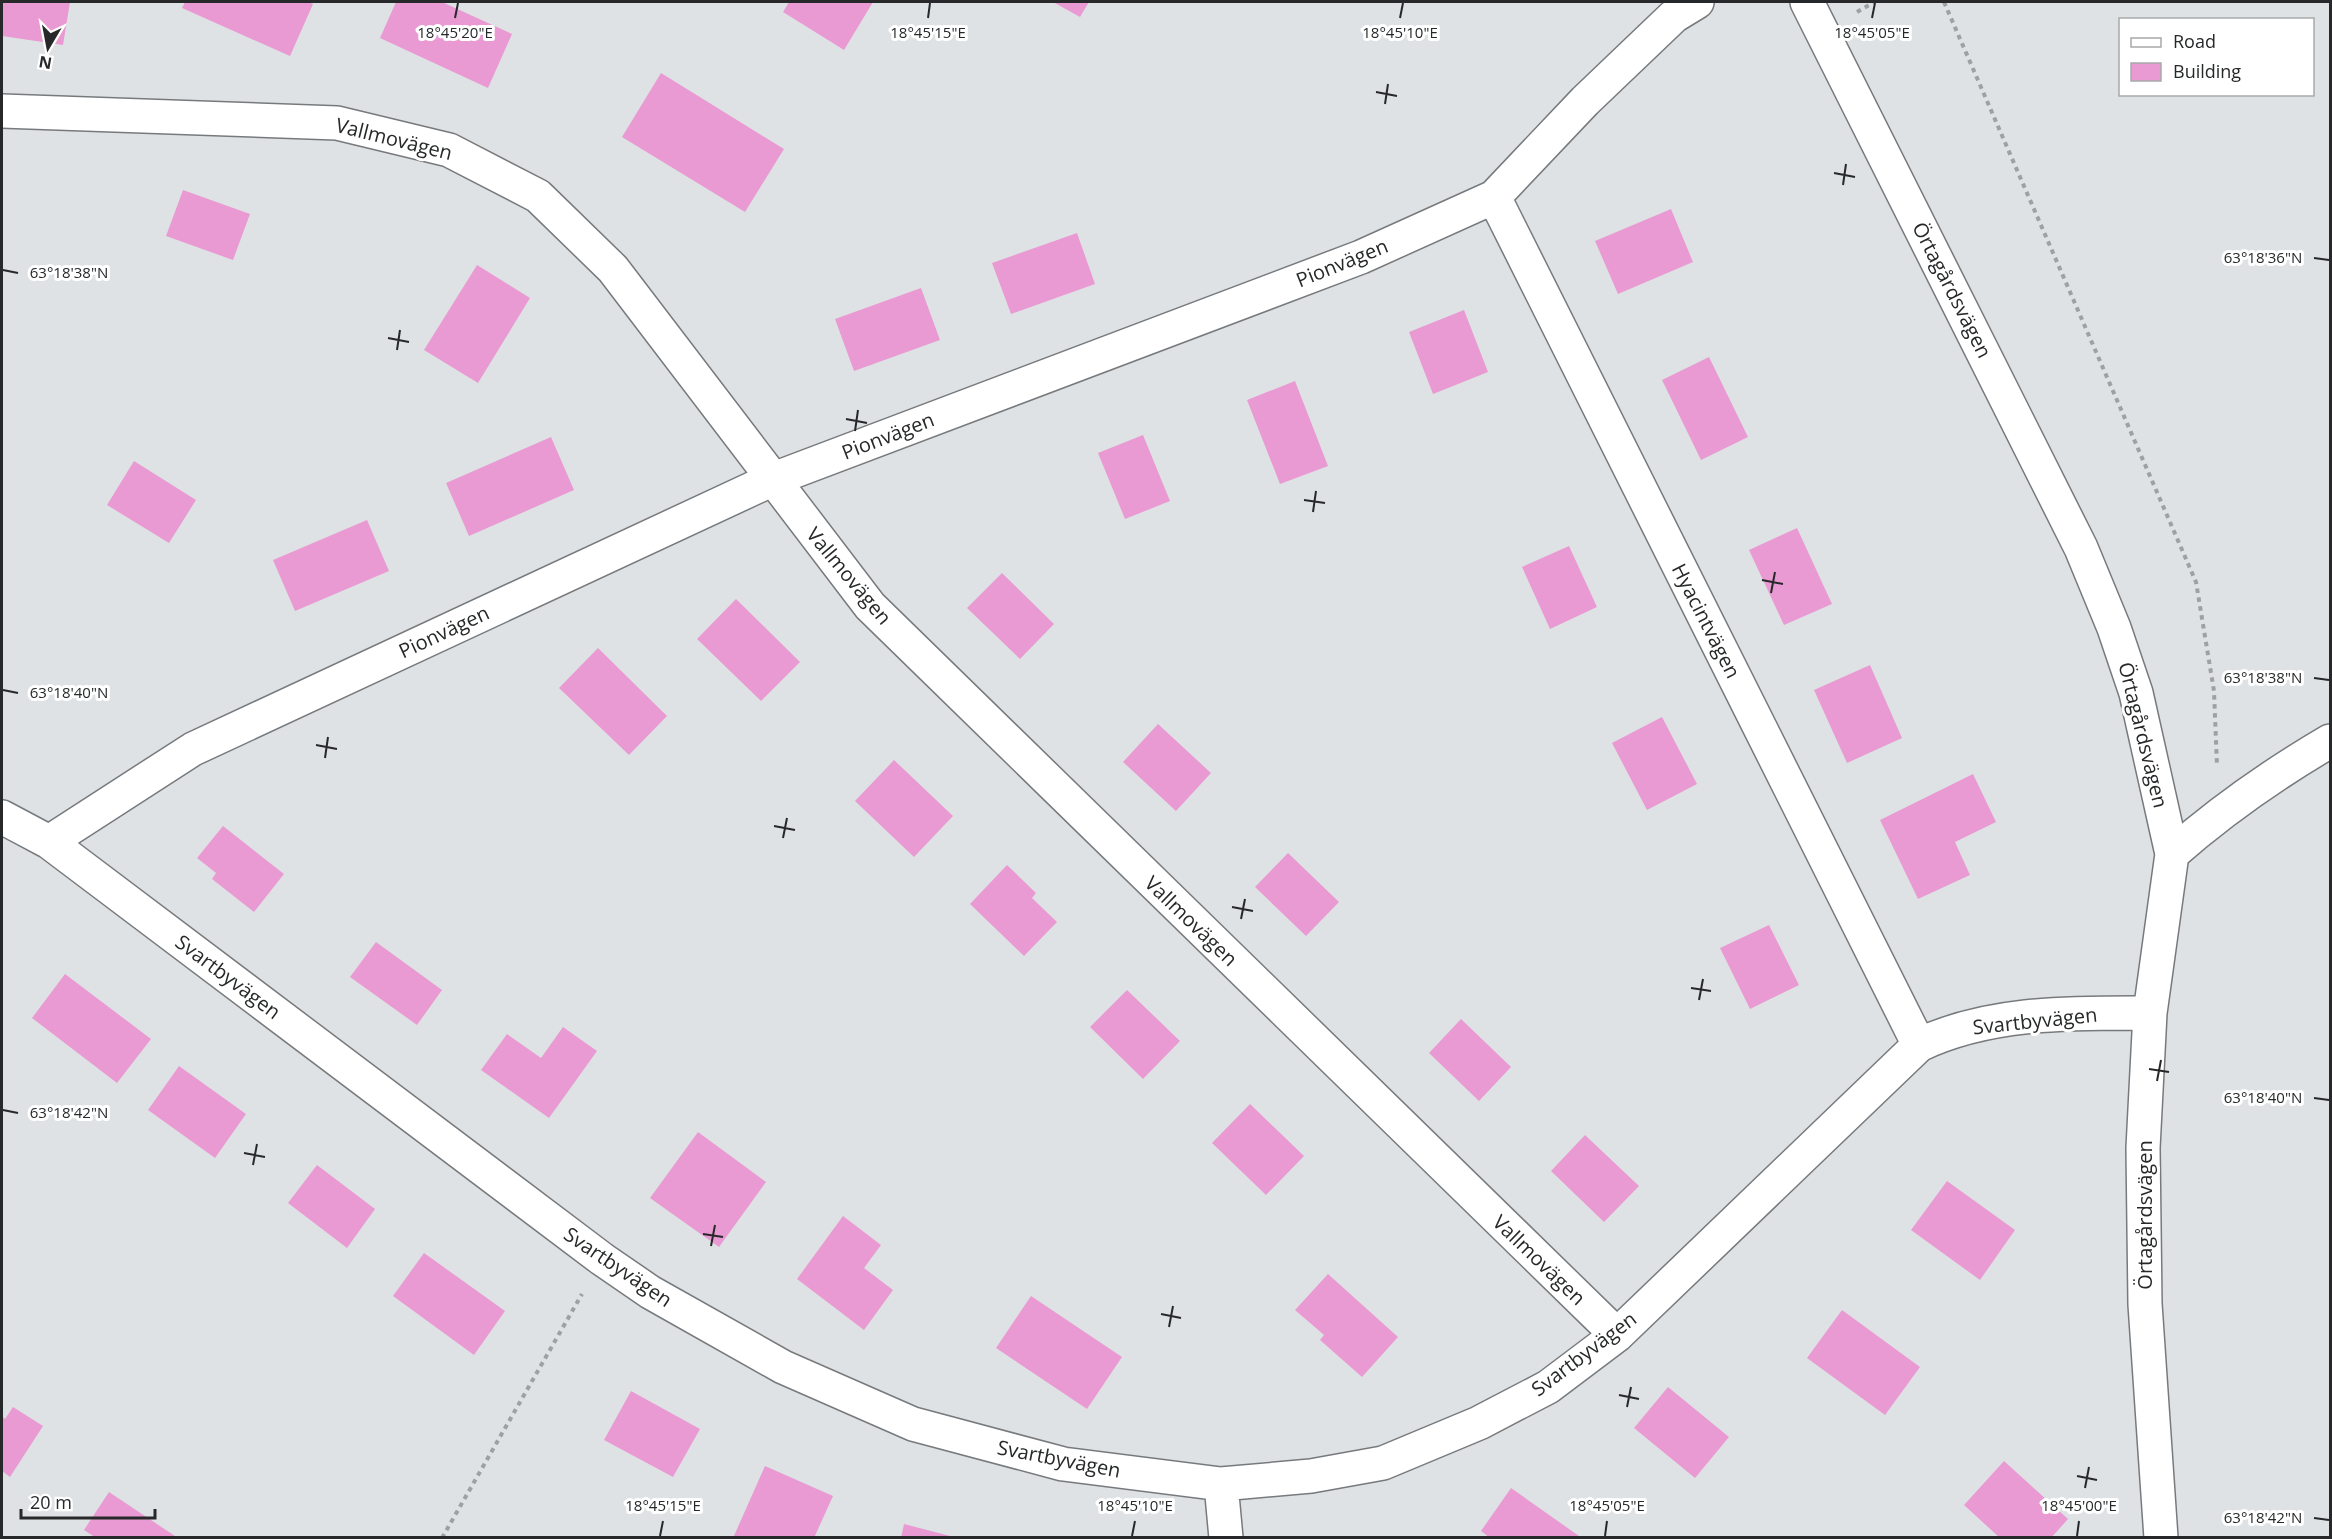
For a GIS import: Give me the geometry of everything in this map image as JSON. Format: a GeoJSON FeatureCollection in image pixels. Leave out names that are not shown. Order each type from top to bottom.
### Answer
{"type":"FeatureCollection","features":[{"type":"Feature","properties":{"kind":"street","name":"Pionvägen"},"geometry":{"type":"LineString","coordinates":[[49,842],[193,749],[771,480],[1361,257],[1494,197],[1586,101],[1674,16],[1697,2]]}},
{"type":"Feature","properties":{"kind":"street","name":"Örtagårdsvägen"},"geometry":{"type":"LineString","coordinates":[[1807,2],[2081,548],[2114,628],[2136,693],[2172,854],[2150,1013],[2143,1148],[2145,1304],[2161,1538]]}},
{"type":"Feature","properties":{"kind":"street","name":"Vallmovägen"},"geometry":{"type":"LineString","coordinates":[[2,111],[337,123],[449,150],[538,196],[613,269],[771,480],[870,606],[1617,1335]]}},
{"type":"Feature","properties":{"kind":"street","name":"Hyacintvägen"},"geometry":{"type":"LineString","coordinates":[[1494,197],[1919,1045]]}},
{"type":"Feature","properties":{"kind":"street"},"geometry":{"type":"LineString","coordinates":[[2172,854],[2219,813],[2281,770],[2331,741]]}},
{"type":"Feature","properties":{"kind":"street","name":"Svartbyvägen"},"geometry":{"type":"LineString","coordinates":[[2,817],[49,842],[602,1259],[650,1292],[783,1367],[913,1424],[1063,1464],[1221,1484],[1311,1476],[1394,1459],[1479,1423],[1548,1388],[1617,1335],[1919,1045],[1946,1032],[2011,1019],[2069,1013],[2150,1013]]}},
{"type":"Feature","properties":{"kind":"street"},"geometry":{"type":"LineString","coordinates":[[1221,1484],[1226,1538]]}},
{"type":"Feature","properties":{"kind":"path"},"geometry":{"type":"LineString","coordinates":[[1944,2],[2196,582],[2214,691],[2219,813]]}},
{"type":"Feature","properties":{"kind":"path"},"geometry":{"type":"LineString","coordinates":[[442,1538],[602,1259]]}},
{"type":"Feature","properties":{"kind":"building"},"geometry":{"type":"Polygon","coordinates":[[[2,2],[70,2],[63,45],[2,36],[2,2]]]}},
{"type":"Feature","properties":{"kind":"building"},"geometry":{"type":"Polygon","coordinates":[[[185,2],[308,2],[313,4],[290,56],[182,8],[185,2]]]}},
{"type":"Feature","properties":{"kind":"building"},"geometry":{"type":"Polygon","coordinates":[[[396,2],[442,2],[512,34],[488,88],[380,38],[396,2]]]}},
{"type":"Feature","properties":{"kind":"building"},"geometry":{"type":"Polygon","coordinates":[[[789,2],[873,2],[844,50],[783,12],[789,2]]]}},
{"type":"Feature","properties":{"kind":"building"},"geometry":{"type":"Polygon","coordinates":[[[1053,2],[1089,2],[1080,17],[1053,2]]]}},
{"type":"Feature","properties":{"kind":"building"},"geometry":{"type":"Polygon","coordinates":[[[661,73],[784,149],[745,212],[622,137],[661,73]]]}},
{"type":"Feature","properties":{"kind":"building"},"geometry":{"type":"Polygon","coordinates":[[[183,190],[250,214],[233,260],[166,236],[183,190]]]}},
{"type":"Feature","properties":{"kind":"building"},"geometry":{"type":"Polygon","coordinates":[[[1671,209],[1693,262],[1618,294],[1595,241],[1671,209]]]}},
{"type":"Feature","properties":{"kind":"building"},"geometry":{"type":"Polygon","coordinates":[[[1077,233],[1095,284],[1011,314],[992,263],[1077,233]]]}},
{"type":"Feature","properties":{"kind":"building"},"geometry":{"type":"Polygon","coordinates":[[[477,265],[530,298],[478,383],[424,350],[477,265]]]}},
{"type":"Feature","properties":{"kind":"building"},"geometry":{"type":"Polygon","coordinates":[[[921,288],[940,340],[854,371],[835,319],[921,288]]]}},
{"type":"Feature","properties":{"kind":"building"},"geometry":{"type":"Polygon","coordinates":[[[1464,310],[1488,372],[1433,394],[1409,332],[1464,310]]]}},
{"type":"Feature","properties":{"kind":"building"},"geometry":{"type":"Polygon","coordinates":[[[1709,357],[1748,437],[1701,460],[1662,380],[1709,357]]]}},
{"type":"Feature","properties":{"kind":"building"},"geometry":{"type":"Polygon","coordinates":[[[1295,381],[1328,466],[1280,484],[1247,400],[1295,381]]]}},
{"type":"Feature","properties":{"kind":"building"},"geometry":{"type":"Polygon","coordinates":[[[1143,435],[1170,501],[1125,519],[1098,453],[1143,435]]]}},
{"type":"Feature","properties":{"kind":"building"},"geometry":{"type":"Polygon","coordinates":[[[551,437],[574,490],[469,536],[446,483],[551,437]]]}},
{"type":"Feature","properties":{"kind":"building"},"geometry":{"type":"Polygon","coordinates":[[[134,461],[196,500],[169,543],[107,505],[134,461]]]}},
{"type":"Feature","properties":{"kind":"building"},"geometry":{"type":"Polygon","coordinates":[[[367,520],[389,571],[295,611],[273,560],[367,520]]]}},
{"type":"Feature","properties":{"kind":"building"},"geometry":{"type":"Polygon","coordinates":[[[1797,528],[1832,604],[1784,625],[1749,550],[1797,528]]]}},
{"type":"Feature","properties":{"kind":"building"},"geometry":{"type":"Polygon","coordinates":[[[1569,546],[1597,607],[1550,629],[1522,567],[1569,546]]]}},
{"type":"Feature","properties":{"kind":"building"},"geometry":{"type":"Polygon","coordinates":[[[1002,573],[1054,624],[1020,659],[967,608],[1002,573]]]}},
{"type":"Feature","properties":{"kind":"building"},"geometry":{"type":"Polygon","coordinates":[[[736,599],[800,662],[761,701],[697,639],[736,599]]]}},
{"type":"Feature","properties":{"kind":"building"},"geometry":{"type":"Polygon","coordinates":[[[598,648],[667,716],[629,755],[559,688],[598,648]]]}},
{"type":"Feature","properties":{"kind":"building"},"geometry":{"type":"Polygon","coordinates":[[[1870,665],[1902,738],[1847,763],[1814,690],[1870,665]]]}},
{"type":"Feature","properties":{"kind":"building"},"geometry":{"type":"Polygon","coordinates":[[[1662,717],[1697,784],[1647,810],[1612,743],[1662,717]]]}},
{"type":"Feature","properties":{"kind":"building"},"geometry":{"type":"Polygon","coordinates":[[[1158,724],[1211,773],[1176,811],[1123,762],[1158,724]]]}},
{"type":"Feature","properties":{"kind":"building"},"geometry":{"type":"Polygon","coordinates":[[[894,760],[953,816],[914,857],[855,801],[894,760]]]}},
{"type":"Feature","properties":{"kind":"building"},"geometry":{"type":"Polygon","coordinates":[[[1973,774],[1996,822],[1955,842],[1970,875],[1918,899],[1880,820],[1973,774]]]}},
{"type":"Feature","properties":{"kind":"building"},"geometry":{"type":"Polygon","coordinates":[[[223,826],[284,874],[254,912],[212,879],[216,873],[197,858],[223,826]]]}},
{"type":"Feature","properties":{"kind":"building"},"geometry":{"type":"Polygon","coordinates":[[[1288,853],[1339,902],[1306,936],[1255,887],[1288,853]]]}},
{"type":"Feature","properties":{"kind":"building"},"geometry":{"type":"Polygon","coordinates":[[[1007,865],[1036,893],[1032,898],[1057,922],[1024,956],[970,904],[1007,865]]]}},
{"type":"Feature","properties":{"kind":"building"},"geometry":{"type":"Polygon","coordinates":[[[1769,925],[1799,985],[1750,1009],[1720,948],[1769,925]]]}},
{"type":"Feature","properties":{"kind":"building"},"geometry":{"type":"Polygon","coordinates":[[[376,942],[442,990],[417,1025],[350,977],[376,942]]]}},
{"type":"Feature","properties":{"kind":"building"},"geometry":{"type":"Polygon","coordinates":[[[65,974],[151,1039],[117,1083],[32,1018],[65,974]]]}},
{"type":"Feature","properties":{"kind":"building"},"geometry":{"type":"Polygon","coordinates":[[[1127,990],[1180,1041],[1143,1079],[1090,1027],[1127,990]]]}},
{"type":"Feature","properties":{"kind":"building"},"geometry":{"type":"Polygon","coordinates":[[[1461,1019],[1511,1067],[1479,1101],[1429,1053],[1461,1019]]]}},
{"type":"Feature","properties":{"kind":"building"},"geometry":{"type":"Polygon","coordinates":[[[563,1027],[597,1051],[549,1118],[481,1070],[507,1034],[541,1058],[563,1027]]]}},
{"type":"Feature","properties":{"kind":"building"},"geometry":{"type":"Polygon","coordinates":[[[179,1066],[246,1114],[215,1158],[148,1110],[179,1066]]]}},
{"type":"Feature","properties":{"kind":"building"},"geometry":{"type":"Polygon","coordinates":[[[1250,1104],[1304,1156],[1266,1195],[1212,1143],[1250,1104]]]}},
{"type":"Feature","properties":{"kind":"building"},"geometry":{"type":"Polygon","coordinates":[[[698,1132],[766,1182],[719,1247],[650,1198],[698,1132]]]}},
{"type":"Feature","properties":{"kind":"building"},"geometry":{"type":"Polygon","coordinates":[[[1585,1135],[1639,1186],[1604,1222],[1551,1171],[1585,1135]]]}},
{"type":"Feature","properties":{"kind":"building"},"geometry":{"type":"Polygon","coordinates":[[[317,1165],[375,1209],[347,1248],[288,1203],[317,1165]]]}},
{"type":"Feature","properties":{"kind":"building"},"geometry":{"type":"Polygon","coordinates":[[[1947,1181],[2015,1230],[1980,1280],[1911,1230],[1947,1181]]]}},
{"type":"Feature","properties":{"kind":"building"},"geometry":{"type":"Polygon","coordinates":[[[843,1216],[881,1245],[864,1268],[893,1290],[864,1330],[797,1279],[843,1216]]]}},
{"type":"Feature","properties":{"kind":"building"},"geometry":{"type":"Polygon","coordinates":[[[424,1253],[505,1311],[474,1355],[393,1296],[424,1253]]]}},
{"type":"Feature","properties":{"kind":"building"},"geometry":{"type":"Polygon","coordinates":[[[1328,1274],[1398,1337],[1362,1377],[1320,1340],[1324,1335],[1295,1310],[1328,1274]]]}},
{"type":"Feature","properties":{"kind":"building"},"geometry":{"type":"Polygon","coordinates":[[[1031,1296],[1122,1357],[1087,1409],[996,1348],[1031,1296]]]}},
{"type":"Feature","properties":{"kind":"building"},"geometry":{"type":"Polygon","coordinates":[[[1842,1310],[1920,1367],[1885,1415],[1807,1358],[1842,1310]]]}},
{"type":"Feature","properties":{"kind":"building"},"geometry":{"type":"Polygon","coordinates":[[[1668,1387],[1729,1437],[1695,1478],[1634,1428],[1668,1387]]]}},
{"type":"Feature","properties":{"kind":"building"},"geometry":{"type":"Polygon","coordinates":[[[631,1391],[700,1429],[673,1477],[604,1440],[631,1391]]]}},
{"type":"Feature","properties":{"kind":"building"},"geometry":{"type":"Polygon","coordinates":[[[13,1407],[43,1426],[10,1477],[2,1471],[2,1416],[5,1419],[13,1407]]]}},
{"type":"Feature","properties":{"kind":"building"},"geometry":{"type":"Polygon","coordinates":[[[2004,1461],[2068,1519],[2051,1538],[2000,1538],[1964,1505],[2004,1461]]]}},
{"type":"Feature","properties":{"kind":"building"},"geometry":{"type":"Polygon","coordinates":[[[765,1466],[833,1496],[814,1538],[733,1538],[765,1466]]]}},
{"type":"Feature","properties":{"kind":"building"},"geometry":{"type":"Polygon","coordinates":[[[1511,1488],[1579,1536],[1578,1538],[1490,1538],[1481,1531],[1511,1488]]]}},
{"type":"Feature","properties":{"kind":"building"},"geometry":{"type":"Polygon","coordinates":[[[109,1492],[178,1538],[96,1538],[84,1530],[109,1492]]]}},
{"type":"Feature","properties":{"kind":"building"},"geometry":{"type":"Polygon","coordinates":[[[904,1524],[954,1537],[954,1538],[901,1538],[904,1524]]]}}]}
